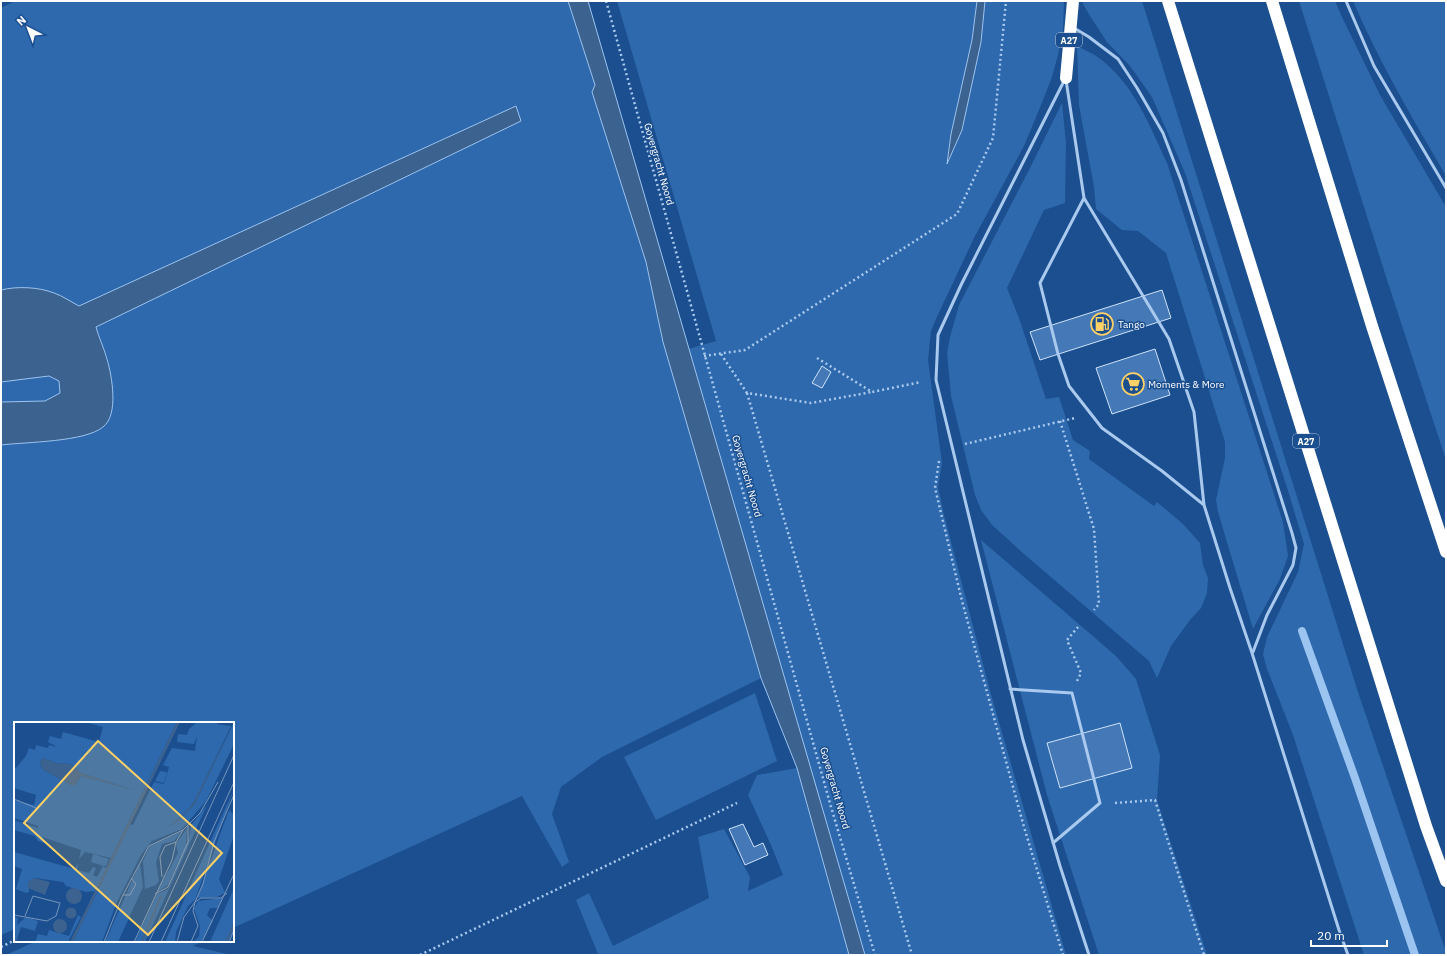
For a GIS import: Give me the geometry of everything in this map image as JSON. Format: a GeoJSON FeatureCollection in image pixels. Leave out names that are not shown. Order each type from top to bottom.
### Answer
{"type":"FeatureCollection","features":[{"type":"Feature","properties":{"kind":"highway","name":"A27"},"geometry":{"type":"LineString","coordinates":[[1066,78],[1073,1]]}},
{"type":"Feature","properties":{"kind":"highway","name":"A27"},"geometry":{"type":"LineString","coordinates":[[1168,1],[1421,810],[1446,881]]}},
{"type":"Feature","properties":{"kind":"highway"},"geometry":{"type":"LineString","coordinates":[[1272,1],[1372,326],[1446,552]]}},
{"type":"Feature","properties":{"kind":"lane"},"geometry":{"type":"LineString","coordinates":[[1346,1],[1374,66],[1446,188]]}},
{"type":"Feature","properties":{"kind":"lane"},"geometry":{"type":"LineString","coordinates":[[1070,26],[1089,37],[1118,59],[1138,88],[1163,133],[1182,180],[1292,533],[1296,548],[1293,565],[1267,615],[1252,653]]}},
{"type":"Feature","properties":{"kind":"lane","name":"A27"},"geometry":{"type":"LineString","coordinates":[[1066,78],[1084,198],[1169,339],[1194,412],[1204,505],[1336,922],[1348,955]]}},
{"type":"Feature","properties":{"kind":"lane","name":"A27"},"geometry":{"type":"LineString","coordinates":[[1066,78],[961,285],[938,334],[936,380],[1022,740],[1089,955]]}},
{"type":"Feature","properties":{"kind":"lane"},"geometry":{"type":"LineString","coordinates":[[1084,198],[1040,283],[1058,354],[1070,386],[1102,428],[1162,470],[1204,505]]}},
{"type":"Feature","properties":{"kind":"lane"},"geometry":{"type":"LineString","coordinates":[[1010,689],[1072,694],[1100,803],[1053,843]]}},
{"type":"Feature","properties":{"kind":"path","name":"Goyergracht Noord"},"geometry":{"type":"LineString","coordinates":[[606,1],[829,800],[875,955]]}},
{"type":"Feature","properties":{"kind":"path"},"geometry":{"type":"LineString","coordinates":[[704,356],[746,350],[957,214],[993,138],[1006,1]]}},
{"type":"Feature","properties":{"kind":"path"},"geometry":{"type":"LineString","coordinates":[[721,354],[748,393],[912,955]]}},
{"type":"Feature","properties":{"kind":"path"},"geometry":{"type":"LineString","coordinates":[[817,358],[872,392]]}},
{"type":"Feature","properties":{"kind":"path"},"geometry":{"type":"LineString","coordinates":[[748,393],[811,403],[936,380]]}},
{"type":"Feature","properties":{"kind":"path"},"geometry":{"type":"LineString","coordinates":[[961,445],[1091,414]]}},
{"type":"Feature","properties":{"kind":"path"},"geometry":{"type":"LineString","coordinates":[[1060,422],[1094,529],[1099,604],[1094,610]]}},
{"type":"Feature","properties":{"kind":"path"},"geometry":{"type":"LineString","coordinates":[[938,456],[940,461],[935,488],[962,600],[1024,827],[1063,955]]}},
{"type":"Feature","properties":{"kind":"path"},"geometry":{"type":"LineString","coordinates":[[1072,694],[1081,673],[1067,640],[1078,627]]}},
{"type":"Feature","properties":{"kind":"path"},"geometry":{"type":"LineString","coordinates":[[1100,803],[1154,800],[1204,955]]}},
{"type":"Feature","properties":{"kind":"path"},"geometry":{"type":"LineString","coordinates":[[420,955],[737,803]]}},
{"type":"Feature","properties":{"kind":"path"},"geometry":{"type":"LineString","coordinates":[[1,947],[14,940]]}},
{"type":"Feature","properties":{"kind":"shaded area"},"geometry":{"type":"Polygon","coordinates":[[[15,1],[568,1],[595,85],[592,92],[646,262],[663,342],[761,678],[602,757],[561,787],[552,814],[569,862],[562,867],[522,796],[234,928],[234,722],[14,722],[14,929],[1,935],[1,445],[51,441],[87,435],[104,427],[108,360],[96,327],[521,121],[516,106],[79,306],[54,293],[9,288],[1,290],[1,8],[15,1]]]}},
{"type":"Feature","properties":{"kind":"shaded area"},"geometry":{"type":"Polygon","coordinates":[[[568,1],[588,1],[865,955],[849,955],[797,768],[761,678],[663,342],[646,262],[592,92],[595,85],[568,1]]]}},
{"type":"Feature","properties":{"kind":"shaded area"},"geometry":{"type":"Polygon","coordinates":[[[617,1],[977,1],[972,40],[951,134],[947,162],[981,42],[985,1],[1064,1],[1063,30],[1052,77],[1024,146],[974,238],[936,319],[931,331],[928,360],[942,463],[938,487],[944,515],[990,691],[1066,955],[864,955],[688,349],[716,341],[617,1]]]}},
{"type":"Feature","properties":{"kind":"shaded area"},"geometry":{"type":"Polygon","coordinates":[[[977,1],[985,1],[981,42],[962,130],[947,164],[951,134],[972,40],[977,1]]]}},
{"type":"Feature","properties":{"kind":"shaded area"},"geometry":{"type":"Polygon","coordinates":[[[1083,1],[1142,1],[1358,692],[1446,955],[1364,955],[1293,735],[1267,669],[1263,654],[1267,637],[1298,572],[1304,544],[1185,173],[1152,97],[1130,66],[1107,42],[1090,16],[1083,4],[1083,1]]]}},
{"type":"Feature","properties":{"kind":"shaded area"},"geometry":{"type":"Polygon","coordinates":[[[1299,1],[1335,1],[1380,95],[1446,207],[1446,460],[1388,283],[1299,1]]]}},
{"type":"Feature","properties":{"kind":"shaded area"},"geometry":{"type":"Polygon","coordinates":[[[1353,1],[1446,1],[1446,176],[1385,68],[1353,1]]]}},
{"type":"Feature","properties":{"kind":"shaded area"},"geometry":{"type":"Polygon","coordinates":[[[1077,46],[1099,58],[1122,80],[1147,119],[1167,163],[1283,522],[1288,556],[1280,579],[1253,629],[1218,512],[1216,500],[1225,458],[1225,442],[1166,253],[1138,231],[1122,230],[1096,209],[1094,187],[1079,105],[1077,46]]]}},
{"type":"Feature","properties":{"kind":"shaded area"},"geometry":{"type":"Polygon","coordinates":[[[1062,103],[1066,143],[1065,203],[1044,210],[1007,288],[1019,318],[1046,399],[1059,397],[1073,440],[1090,451],[1089,459],[1154,506],[1157,502],[1183,524],[1200,543],[1203,565],[1208,578],[1207,593],[1201,608],[1171,646],[1157,678],[1149,661],[1024,554],[992,525],[981,510],[975,495],[951,396],[947,353],[959,305],[1062,103]]]}},
{"type":"Feature","properties":{"kind":"shaded area"},"geometry":{"type":"Polygon","coordinates":[[[516,106],[521,121],[96,327],[111,375],[113,405],[108,421],[103,427],[83,436],[1,445],[1,402],[45,401],[60,393],[59,381],[49,376],[1,382],[1,290],[21,288],[42,289],[64,297],[79,306],[516,106]]]}},
{"type":"Feature","properties":{"kind":"shaded area"},"geometry":{"type":"Polygon","coordinates":[[[49,376],[59,381],[61,393],[45,401],[1,402],[1,382],[49,376]]]}},
{"type":"Feature","properties":{"kind":"shaded area"},"geometry":{"type":"Polygon","coordinates":[[[981,540],[1116,656],[1136,679],[1160,755],[1157,800],[1207,955],[1099,955],[1047,795],[981,540]]]}},
{"type":"Feature","properties":{"kind":"shaded area"},"geometry":{"type":"Polygon","coordinates":[[[755,693],[777,761],[656,820],[624,757],[755,693]]]}},
{"type":"Feature","properties":{"kind":"shaded area"},"geometry":{"type":"Polygon","coordinates":[[[797,768],[849,955],[595,955],[598,954],[576,900],[589,893],[613,946],[709,898],[698,837],[724,829],[750,877],[748,891],[783,875],[748,795],[757,775],[797,768]]]}},
{"type":"Feature","properties":{"kind":"shaded area"},"geometry":{"type":"Polygon","coordinates":[[[34,942],[201,942],[193,946],[231,955],[6,955],[34,942]]]}},
{"type":"Feature","properties":{"kind":"building"},"geometry":{"type":"Polygon","coordinates":[[[1162,290],[1171,318],[1040,360],[1030,332],[1162,290]]]}},
{"type":"Feature","properties":{"kind":"building"},"geometry":{"type":"Polygon","coordinates":[[[1155,349],[1170,395],[1112,414],[1096,368],[1155,349]]]}},
{"type":"Feature","properties":{"kind":"building"},"geometry":{"type":"Polygon","coordinates":[[[822,366],[831,372],[822,388],[812,383],[822,366]]]}},
{"type":"Feature","properties":{"kind":"building"},"geometry":{"type":"Polygon","coordinates":[[[1120,723],[1132,768],[1060,788],[1047,743],[1120,723]]]}},
{"type":"Feature","properties":{"kind":"building"},"geometry":{"type":"Polygon","coordinates":[[[743,824],[754,847],[763,843],[768,855],[745,865],[729,829],[743,824]]]}},
{"type":"Feature","properties":{"kind":"waterway"},"geometry":{"type":"LineString","coordinates":[[1302,631],[1355,778],[1415,955]]}},
{"type":"Feature","properties":{"kind":"place","name":"Tango"},"geometry":{"type":"Point","coordinates":[1102,324]}},
{"type":"Feature","properties":{"kind":"place","name":"Moments & More"},"geometry":{"type":"Point","coordinates":[1133,384]}}]}
